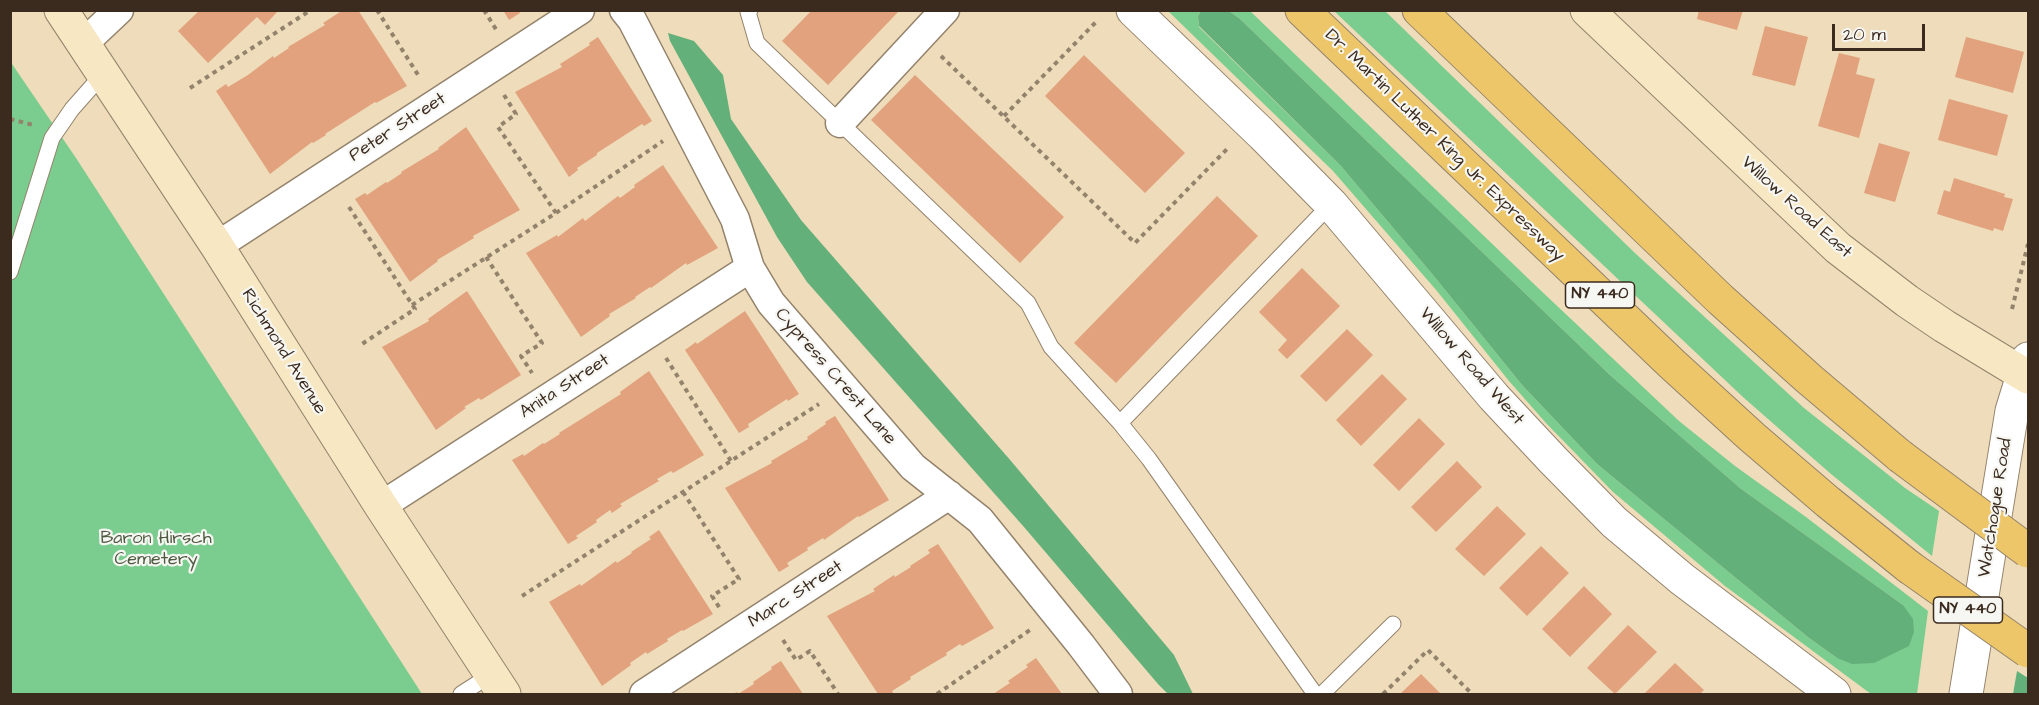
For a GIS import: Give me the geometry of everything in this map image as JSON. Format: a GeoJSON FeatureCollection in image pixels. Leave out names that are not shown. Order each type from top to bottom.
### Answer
{"type":"FeatureCollection","features":[{"type":"Feature","properties":{"kind":"highway","name":"Dr. Martin Luther King Jr. Expressway"},"geometry":{"type":"LineString","coordinates":[[1302,10],[1752,437],[1828,502],[1910,567],[2028,651]]}},
{"type":"Feature","properties":{"kind":"highway"},"geometry":{"type":"LineString","coordinates":[[1419,10],[1720,299],[1809,379],[1900,456],[2028,551]]}},
{"type":"Feature","properties":{"kind":"main road","name":"Richmond Avenue"},"geometry":{"type":"LineString","coordinates":[[61,10],[217,246],[381,506],[498,684]]}},
{"type":"Feature","properties":{"kind":"main road","name":"Willow Road East"},"geometry":{"type":"LineString","coordinates":[[1587,10],[1838,248],[1907,301],[2027,370]]}},
{"type":"Feature","properties":{"kind":"street"},"geometry":{"type":"LineString","coordinates":[[84,43],[119,10]]}},
{"type":"Feature","properties":{"kind":"street","name":"Peter Street"},"geometry":{"type":"LineString","coordinates":[[217,246],[579,10]]}},
{"type":"Feature","properties":{"kind":"street","name":"Cypress Crest Lane"},"geometry":{"type":"LineString","coordinates":[[624,10],[632,20],[735,219],[750,268],[771,303],[905,458],[980,520],[1118,694]]}},
{"type":"Feature","properties":{"kind":"street"},"geometry":{"type":"LineString","coordinates":[[840,123],[945,10]]}},
{"type":"Feature","properties":{"kind":"street","name":"Willow Road West"},"geometry":{"type":"LineString","coordinates":[[1133,10],[1331,204],[1494,397],[1614,522],[1691,587],[1834,694]]}},
{"type":"Feature","properties":{"kind":"street","name":"Anita Street"},"geometry":{"type":"LineString","coordinates":[[381,506],[750,268]]}},
{"type":"Feature","properties":{"kind":"street","name":"Watchogue Road"},"geometry":{"type":"LineString","coordinates":[[1966,694],[2012,411],[2027,370]]}},
{"type":"Feature","properties":{"kind":"street","name":"Marc Street"},"geometry":{"type":"LineString","coordinates":[[644,694],[949,495]]}},
{"type":"Feature","properties":{"kind":"lane"},"geometry":{"type":"LineString","coordinates":[[750,10],[748,12],[757,43],[1028,303],[1051,347],[1120,423],[1149,459],[1315,694]]}},
{"type":"Feature","properties":{"kind":"lane"},"geometry":{"type":"LineString","coordinates":[[10,272],[52,138],[72,109],[103,74]]}},
{"type":"Feature","properties":{"kind":"lane"},"geometry":{"type":"LineString","coordinates":[[1120,423],[1331,204]]}},
{"type":"Feature","properties":{"kind":"lane"},"geometry":{"type":"LineString","coordinates":[[1322,694],[1394,624]]}},
{"type":"Feature","properties":{"kind":"lane"},"geometry":{"type":"LineString","coordinates":[[461,694],[498,684]]}},
{"type":"Feature","properties":{"kind":"path"},"geometry":{"type":"LineString","coordinates":[[190,88],[311,10]]}},
{"type":"Feature","properties":{"kind":"path"},"geometry":{"type":"LineString","coordinates":[[377,10],[425,88]]}},
{"type":"Feature","properties":{"kind":"path"},"geometry":{"type":"LineString","coordinates":[[1004,116],[1098,20]]}},
{"type":"Feature","properties":{"kind":"path"},"geometry":{"type":"LineString","coordinates":[[940,54],[1135,243],[1229,146]]}},
{"type":"Feature","properties":{"kind":"path"},"geometry":{"type":"LineString","coordinates":[[500,91],[516,114],[498,127],[556,213]]}},
{"type":"Feature","properties":{"kind":"path"},"geometry":{"type":"LineString","coordinates":[[10,118],[43,128]]}},
{"type":"Feature","properties":{"kind":"path"},"geometry":{"type":"LineString","coordinates":[[412,305],[556,213],[672,135]]}},
{"type":"Feature","properties":{"kind":"path"},"geometry":{"type":"LineString","coordinates":[[349,207],[415,309],[358,346]]}},
{"type":"Feature","properties":{"kind":"path"},"geometry":{"type":"LineString","coordinates":[[2012,309],[2028,244]]}},
{"type":"Feature","properties":{"kind":"path"},"geometry":{"type":"LineString","coordinates":[[486,257],[542,343],[521,356],[536,380]]}},
{"type":"Feature","properties":{"kind":"path"},"geometry":{"type":"LineString","coordinates":[[661,351],[731,461]]}},
{"type":"Feature","properties":{"kind":"path"},"geometry":{"type":"LineString","coordinates":[[522,596],[820,404]]}},
{"type":"Feature","properties":{"kind":"path"},"geometry":{"type":"LineString","coordinates":[[683,492],[739,579],[712,596],[722,612]]}},
{"type":"Feature","properties":{"kind":"path"},"geometry":{"type":"LineString","coordinates":[[937,694],[1033,627]]}},
{"type":"Feature","properties":{"kind":"path"},"geometry":{"type":"LineString","coordinates":[[782,637],[796,660],[810,651],[838,694]]}},
{"type":"Feature","properties":{"kind":"path"},"geometry":{"type":"LineString","coordinates":[[1383,694],[1428,650],[1472,694]]}},
{"type":"Feature","properties":{"kind":"green space"},"geometry":{"type":"Polygon","coordinates":[[[1168,11],[1201,11],[1198,16],[1199,27],[1340,165],[1522,385],[1597,464],[1809,638],[1837,658],[1903,605],[1740,488],[1610,375],[1239,18],[1229,11],[1250,11],[1679,421],[1735,466],[1806,517],[1928,611],[1917,694],[1871,694],[1725,586],[1613,492],[1509,381],[1437,291],[1333,171],[1168,11]]]}},
{"type":"Feature","properties":{"kind":"green space"},"geometry":{"type":"Polygon","coordinates":[[[1201,11],[1229,11],[1239,18],[1610,375],[1740,488],[1903,605],[1913,619],[1914,632],[1909,646],[1874,663],[1852,664],[1837,658],[1809,638],[1597,464],[1522,385],[1340,165],[1199,26],[1198,16],[1201,11]]]}},
{"type":"Feature","properties":{"kind":"green space"},"geometry":{"type":"Polygon","coordinates":[[[1334,11],[1385,11],[1636,254],[1804,408],[1905,488],[1939,511],[1932,556],[1831,474],[1744,398],[1334,11]]]}},
{"type":"Feature","properties":{"kind":"green space"},"geometry":{"type":"Polygon","coordinates":[[[668,33],[694,41],[723,75],[731,119],[801,220],[1011,461],[1174,655],[1193,694],[1168,694],[1158,684],[1024,527],[807,282],[777,237],[670,41],[668,33]]]}},
{"type":"Feature","properties":{"kind":"green space","name":"Baron Hirsch Cemetery"},"geometry":{"type":"Polygon","coordinates":[[[10,61],[76,158],[422,694],[11,694],[10,61]]]}},
{"type":"Feature","properties":{"kind":"green space"},"geometry":{"type":"Polygon","coordinates":[[[2017,671],[2028,678],[2028,694],[2013,694],[2017,671]]]}},
{"type":"Feature","properties":{"kind":"building"},"geometry":{"type":"Polygon","coordinates":[[[200,10],[279,10],[265,25],[257,17],[208,63],[178,31],[200,10]]]}},
{"type":"Feature","properties":{"kind":"building"},"geometry":{"type":"Polygon","coordinates":[[[343,10],[358,10],[407,86],[375,102],[312,142],[270,174],[216,91],[248,75],[273,56],[274,58],[325,25],[323,23],[343,10]]]}},
{"type":"Feature","properties":{"kind":"building"},"geometry":{"type":"Polygon","coordinates":[[[503,10],[518,10],[520,13],[509,20],[503,10]]]}},
{"type":"Feature","properties":{"kind":"building"},"geometry":{"type":"Polygon","coordinates":[[[812,10],[900,10],[828,85],[782,41],[812,10]]]}},
{"type":"Feature","properties":{"kind":"building"},"geometry":{"type":"Polygon","coordinates":[[[1699,10],[1743,10],[1737,30],[1697,19],[1699,10]]]}},
{"type":"Feature","properties":{"kind":"building"},"geometry":{"type":"Polygon","coordinates":[[[1765,26],[1808,37],[1795,86],[1752,75],[1765,26]]]}},
{"type":"Feature","properties":{"kind":"building"},"geometry":{"type":"Polygon","coordinates":[[[598,37],[652,121],[644,126],[642,124],[597,153],[569,177],[515,92],[562,67],[560,64],[590,45],[589,43],[598,37]]]}},
{"type":"Feature","properties":{"kind":"building"},"geometry":{"type":"Polygon","coordinates":[[[1966,37],[2024,52],[2013,93],[1955,77],[1966,37]]]}},
{"type":"Feature","properties":{"kind":"building"},"geometry":{"type":"Polygon","coordinates":[[[1839,53],[1860,58],[1856,74],[1875,79],[1859,138],[1818,126],[1839,53]]]}},
{"type":"Feature","properties":{"kind":"building"},"geometry":{"type":"Polygon","coordinates":[[[1084,55],[1185,153],[1145,193],[1045,96],[1084,55]]]}},
{"type":"Feature","properties":{"kind":"building"},"geometry":{"type":"Polygon","coordinates":[[[915,75],[1064,217],[1020,263],[871,120],[915,75]]]}},
{"type":"Feature","properties":{"kind":"building"},"geometry":{"type":"Polygon","coordinates":[[[1949,99],[2008,115],[1997,156],[1938,140],[1949,99]]]}},
{"type":"Feature","properties":{"kind":"building"},"geometry":{"type":"Polygon","coordinates":[[[466,127],[520,210],[473,236],[474,238],[437,260],[410,282],[355,199],[387,183],[439,149],[466,127]]]}},
{"type":"Feature","properties":{"kind":"building"},"geometry":{"type":"Polygon","coordinates":[[[1879,143],[1910,152],[1895,202],[1864,193],[1879,143]]]}},
{"type":"Feature","properties":{"kind":"building"},"geometry":{"type":"Polygon","coordinates":[[[663,165],[718,248],[687,265],[686,263],[609,314],[610,316],[581,337],[526,253],[557,235],[558,237],[583,218],[585,221],[663,165]]]}},
{"type":"Feature","properties":{"kind":"building"},"geometry":{"type":"Polygon","coordinates":[[[1954,178],[2005,194],[2004,197],[2013,199],[2003,231],[1994,228],[1993,231],[1937,214],[1944,190],[1950,192],[1954,178]]]}},
{"type":"Feature","properties":{"kind":"building"},"geometry":{"type":"Polygon","coordinates":[[[1217,196],[1258,236],[1116,383],[1074,343],[1217,196]]]}},
{"type":"Feature","properties":{"kind":"building"},"geometry":{"type":"Polygon","coordinates":[[[1302,268],[1340,306],[1287,359],[1278,350],[1287,340],[1259,312],[1302,268]]]}},
{"type":"Feature","properties":{"kind":"building"},"geometry":{"type":"Polygon","coordinates":[[[467,291],[521,375],[481,400],[479,398],[464,407],[466,408],[436,430],[382,347],[429,321],[428,319],[467,291]]]}},
{"type":"Feature","properties":{"kind":"building"},"geometry":{"type":"Polygon","coordinates":[[[745,311],[799,394],[748,424],[749,427],[739,433],[685,350],[745,311]]]}},
{"type":"Feature","properties":{"kind":"building"},"geometry":{"type":"Polygon","coordinates":[[[1347,329],[1373,355],[1326,402],[1300,376],[1347,329]]]}},
{"type":"Feature","properties":{"kind":"building"},"geometry":{"type":"Polygon","coordinates":[[[649,371],[704,455],[673,473],[671,471],[657,479],[659,481],[620,504],[622,506],[612,513],[610,510],[596,520],[597,522],[568,544],[512,460],[523,454],[524,456],[560,434],[621,394],[620,392],[649,371]]]}},
{"type":"Feature","properties":{"kind":"building"},"geometry":{"type":"Polygon","coordinates":[[[1382,374],[1407,399],[1361,446],[1336,420],[1382,374]]]}},
{"type":"Feature","properties":{"kind":"building"},"geometry":{"type":"Polygon","coordinates":[[[835,416],[889,500],[858,516],[824,540],[823,538],[807,548],[808,550],[787,563],[789,566],[779,572],[725,488],[772,463],[771,461],[808,439],[807,437],[835,416]]]}},
{"type":"Feature","properties":{"kind":"building"},"geometry":{"type":"Polygon","coordinates":[[[1419,418],[1445,444],[1399,491],[1373,465],[1419,418]]]}},
{"type":"Feature","properties":{"kind":"building"},"geometry":{"type":"Polygon","coordinates":[[[1457,461],[1482,487],[1436,532],[1411,507],[1457,461]]]}},
{"type":"Feature","properties":{"kind":"building"},"geometry":{"type":"Polygon","coordinates":[[[1497,506],[1526,534],[1484,576],[1455,549],[1497,506]]]}},
{"type":"Feature","properties":{"kind":"building"},"geometry":{"type":"Polygon","coordinates":[[[659,530],[713,614],[667,639],[668,641],[647,654],[646,652],[602,686],[549,602],[580,584],[581,586],[616,561],[617,563],[651,539],[649,537],[659,530]]]}},
{"type":"Feature","properties":{"kind":"building"},"geometry":{"type":"Polygon","coordinates":[[[938,544],[994,628],[946,653],[947,655],[910,677],[911,679],[892,691],[893,693],[878,694],[827,616],[875,591],[873,589],[911,567],[930,553],[928,550],[938,544]]]}},
{"type":"Feature","properties":{"kind":"building"},"geometry":{"type":"Polygon","coordinates":[[[1541,546],[1569,573],[1527,616],[1499,588],[1541,546]]]}},
{"type":"Feature","properties":{"kind":"building"},"geometry":{"type":"Polygon","coordinates":[[[1584,586],[1612,614],[1570,657],[1542,629],[1584,586]]]}},
{"type":"Feature","properties":{"kind":"building"},"geometry":{"type":"Polygon","coordinates":[[[1628,625],[1657,652],[1615,694],[1587,668],[1628,625]]]}},
{"type":"Feature","properties":{"kind":"building"},"geometry":{"type":"Polygon","coordinates":[[[1036,658],[1062,694],[993,694],[1010,683],[1008,681],[1028,667],[1026,665],[1036,658]]]}},
{"type":"Feature","properties":{"kind":"building"},"geometry":{"type":"Polygon","coordinates":[[[781,661],[803,694],[738,694],[754,684],[753,682],[781,661]]]}},
{"type":"Feature","properties":{"kind":"building"},"geometry":{"type":"Polygon","coordinates":[[[1675,663],[1704,690],[1700,694],[1644,694],[1675,663]]]}},
{"type":"Feature","properties":{"kind":"building"},"geometry":{"type":"Polygon","coordinates":[[[1421,674],[1441,694],[1400,694],[1421,674]]]}}]}
